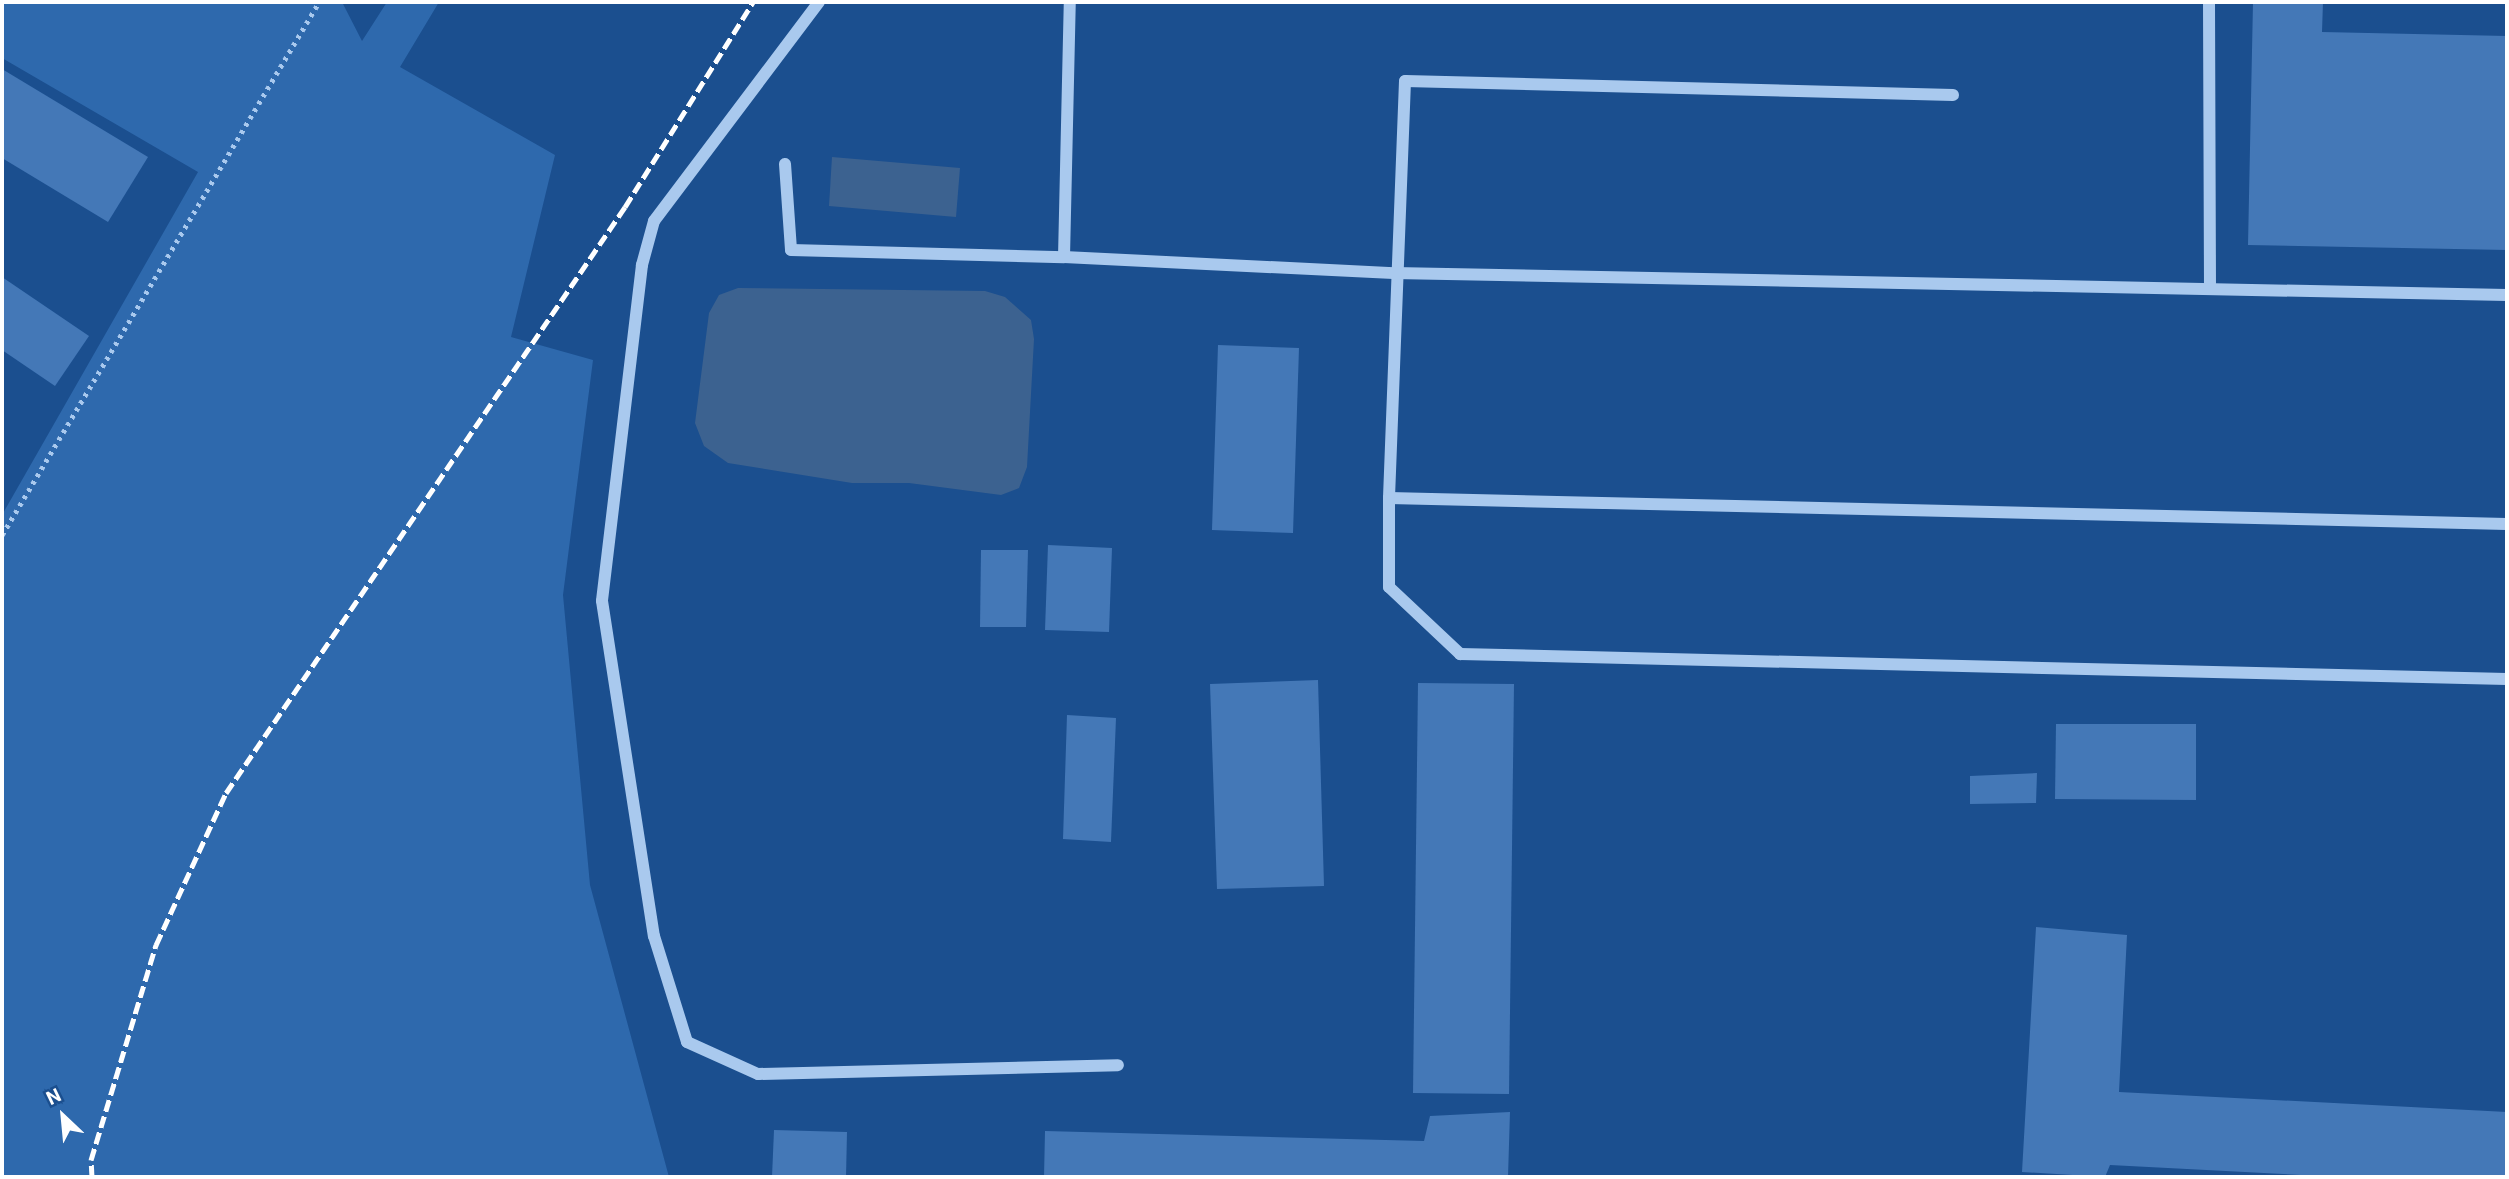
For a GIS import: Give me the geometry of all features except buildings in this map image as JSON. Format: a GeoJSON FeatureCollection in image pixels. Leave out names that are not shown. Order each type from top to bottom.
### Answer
{"type":"FeatureCollection","features":[{"type":"Feature","properties":{"kind":"lane"},"geometry":{"type":"LineString","coordinates":[[820,2],[654,221],[642,265],[602,601],[653,936],[687,1042],[758,1074],[1118,1065]]}},
{"type":"Feature","properties":{"kind":"lane"},"geometry":{"type":"LineString","coordinates":[[1064,257],[1070,2]]}},
{"type":"Feature","properties":{"kind":"lane"},"geometry":{"type":"LineString","coordinates":[[2209,2],[2210,288]]}},
{"type":"Feature","properties":{"kind":"lane"},"geometry":{"type":"LineString","coordinates":[[1952,95],[1405,81],[1394,274],[1389,498],[1390,587],[1460,654],[2507,679]]}},
{"type":"Feature","properties":{"kind":"lane"},"geometry":{"type":"LineString","coordinates":[[785,164],[791,250],[1064,257],[1394,274],[2507,295]]}},
{"type":"Feature","properties":{"kind":"lane"},"geometry":{"type":"LineString","coordinates":[[1389,498],[2507,524]]}},
{"type":"Feature","properties":{"kind":"path"},"geometry":{"type":"LineString","coordinates":[[2,535],[319,2]]}},
{"type":"Feature","properties":{"kind":"shaded area"},"geometry":{"type":"Polygon","coordinates":[[[2,2],[342,2],[362,41],[387,2],[439,2],[400,67],[555,155],[511,337],[593,360],[563,595],[590,885],[669,1177],[2,1177],[2,515],[198,172],[2,58],[2,2]]]}},
{"type":"Feature","properties":{"kind":"shaded area"},"geometry":{"type":"Polygon","coordinates":[[[832,157],[960,168],[956,217],[829,206],[832,157]]]}},
{"type":"Feature","properties":{"kind":"shaded area"},"geometry":{"type":"Polygon","coordinates":[[[738,288],[985,291],[1005,297],[1031,320],[1034,339],[1027,467],[1019,488],[1001,495],[909,483],[852,483],[728,463],[704,446],[695,423],[709,313],[719,295],[738,288]]]}},
{"type":"Feature","properties":{"kind":"railway"},"geometry":{"type":"LineString","coordinates":[[92,1177],[91,1160],[156,945],[226,793],[625,207],[753,2]]}}]}
